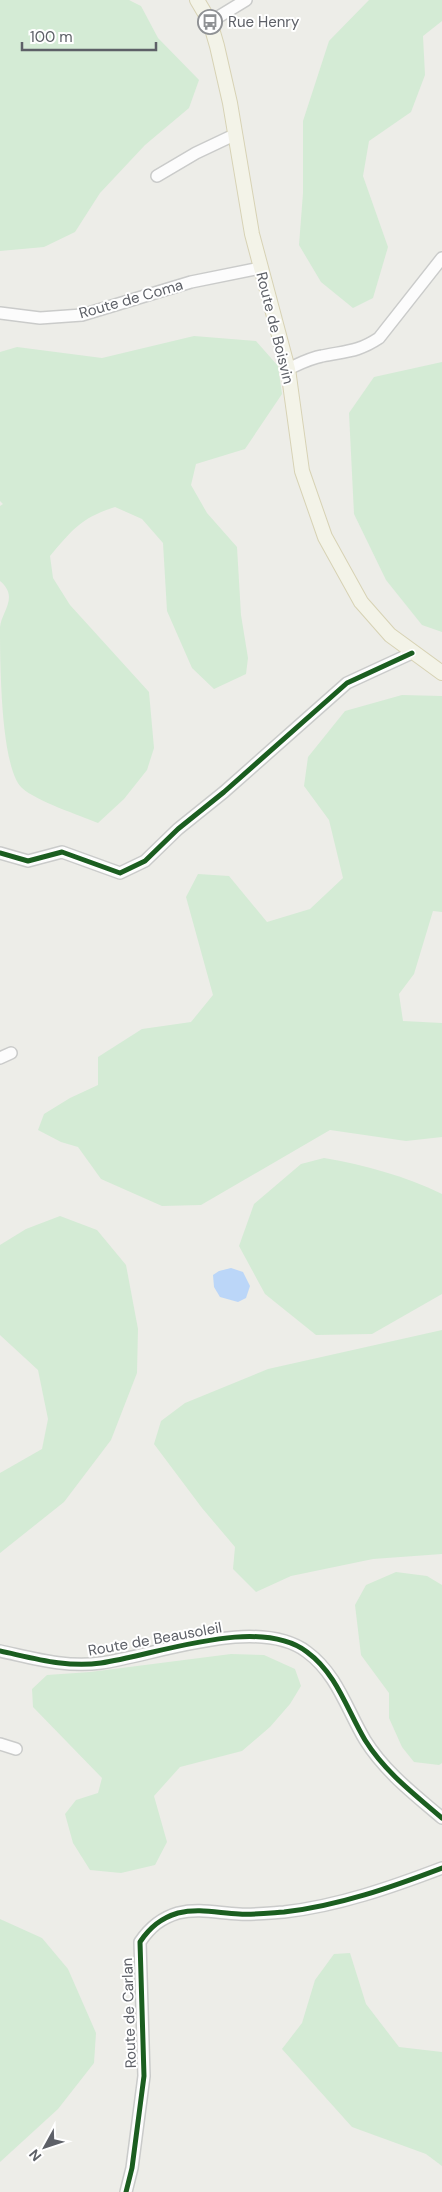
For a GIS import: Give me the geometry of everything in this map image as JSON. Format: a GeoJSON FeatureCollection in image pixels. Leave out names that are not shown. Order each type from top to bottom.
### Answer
{"type":"FeatureCollection","features":[{"type":"Feature","properties":{"kind":"main road","name":"Route de Boisvin"},"geometry":{"type":"LineString","coordinates":[[197,0],[210,22],[230,103],[234,135],[260,268],[288,368],[302,471],[325,537],[360,602],[390,635],[412,653],[442,673]]}},
{"type":"Feature","properties":{"kind":"street"},"geometry":{"type":"LineString","coordinates":[[210,22],[246,0]]}},
{"type":"Feature","properties":{"kind":"street"},"geometry":{"type":"LineString","coordinates":[[157,176],[196,153],[234,135]]}},
{"type":"Feature","properties":{"kind":"street"},"geometry":{"type":"LineString","coordinates":[[288,368],[321,356],[350,352],[365,347],[379,338],[442,258]]}},
{"type":"Feature","properties":{"kind":"street","name":"Route de Coma"},"geometry":{"type":"LineString","coordinates":[[0,313],[40,318],[82,315],[190,282],[260,268]]}},
{"type":"Feature","properties":{"kind":"street"},"geometry":{"type":"LineString","coordinates":[[0,853],[28,861],[62,852],[120,873],[145,861],[178,829],[224,792],[347,683],[412,653]]}},
{"type":"Feature","properties":{"kind":"street"},"geometry":{"type":"LineString","coordinates":[[0,1058],[11,1053]]}},
{"type":"Feature","properties":{"kind":"street","name":"Route de Beausoleil"},"geometry":{"type":"LineString","coordinates":[[0,1651],[69,1665],[100,1663],[212,1640],[248,1636],[287,1642],[306,1651],[320,1663],[332,1678],[366,1741],[380,1760],[394,1776],[442,1818]]}},
{"type":"Feature","properties":{"kind":"street"},"geometry":{"type":"LineString","coordinates":[[0,1744],[16,1749]]}},
{"type":"Feature","properties":{"kind":"street","name":"Route de Carlan"},"geometry":{"type":"LineString","coordinates":[[126,2192],[132,2168],[144,2076],[140,1942],[147,1930],[158,1921],[179,1913],[205,1910],[240,1914],[286,1912],[347,1900],[442,1868]]}},
{"type":"Feature","properties":{"kind":"green space"},"geometry":{"type":"Polygon","coordinates":[[[0,0],[129,0],[141,6],[158,38],[199,80],[189,108],[145,145],[100,193],[75,232],[44,247],[0,251],[0,0]]]}},
{"type":"Feature","properties":{"kind":"green space"},"geometry":{"type":"Polygon","coordinates":[[[369,0],[442,0],[442,21],[423,36],[425,75],[411,112],[369,141],[363,176],[388,247],[373,298],[353,308],[321,282],[299,245],[303,193],[303,121],[329,41],[369,0]]]}},
{"type":"Feature","properties":{"kind":"green space"},"geometry":{"type":"Polygon","coordinates":[[[194,336],[256,341],[278,366],[282,394],[245,449],[196,464],[191,485],[207,513],[237,547],[241,615],[248,658],[246,674],[214,689],[192,668],[167,611],[163,543],[142,519],[115,507],[86,520],[72,532],[50,556],[53,578],[70,605],[149,692],[154,748],[147,770],[124,799],[98,823],[47,803],[22,788],[15,777],[9,758],[5,736],[0,662],[0,627],[9,597],[4,584],[0,581],[0,506],[3,504],[0,501],[0,352],[17,347],[102,358],[194,336]]]}},
{"type":"Feature","properties":{"kind":"green space"},"geometry":{"type":"Polygon","coordinates":[[[442,362],[442,632],[422,625],[386,580],[354,514],[349,413],[374,377],[442,362]]]}},
{"type":"Feature","properties":{"kind":"green space"},"geometry":{"type":"Polygon","coordinates":[[[402,695],[442,696],[442,912],[433,911],[414,974],[399,994],[403,1021],[442,1023],[442,1137],[406,1141],[330,1130],[201,1205],[162,1206],[101,1179],[78,1147],[61,1142],[38,1130],[44,1114],[70,1098],[98,1085],[98,1057],[142,1029],[191,1022],[213,995],[186,897],[198,874],[229,876],[267,922],[310,909],[343,878],[329,820],[304,786],[308,757],[345,711],[402,695]]]}},
{"type":"Feature","properties":{"kind":"green space"},"geometry":{"type":"Polygon","coordinates":[[[324,1158],[384,1172],[442,1194],[442,1294],[372,1334],[316,1335],[265,1294],[239,1246],[254,1204],[301,1164],[324,1158]]]}},
{"type":"Feature","properties":{"kind":"green space"},"geometry":{"type":"Polygon","coordinates":[[[60,1216],[97,1230],[126,1265],[138,1329],[137,1373],[111,1440],[64,1502],[0,1553],[0,1473],[42,1449],[48,1419],[38,1370],[0,1335],[0,1245],[26,1229],[60,1216]]]}},
{"type":"Feature","properties":{"kind":"green space"},"geometry":{"type":"Polygon","coordinates":[[[442,1330],[442,1554],[373,1559],[291,1576],[256,1592],[233,1569],[235,1547],[202,1508],[154,1444],[161,1421],[185,1403],[268,1369],[442,1330]]]}},
{"type":"Feature","properties":{"kind":"green space"},"geometry":{"type":"Polygon","coordinates":[[[396,1572],[427,1576],[442,1585],[442,1763],[439,1765],[414,1762],[402,1747],[389,1718],[389,1693],[361,1655],[355,1605],[366,1585],[396,1572]]]}},
{"type":"Feature","properties":{"kind":"green space"},"geometry":{"type":"Polygon","coordinates":[[[231,1654],[264,1655],[295,1669],[301,1686],[290,1704],[270,1727],[242,1751],[180,1767],[154,1796],[167,1842],[155,1865],[121,1873],[90,1870],[73,1843],[65,1814],[76,1800],[98,1793],[102,1778],[33,1707],[32,1689],[47,1675],[90,1672],[231,1654]]]}},
{"type":"Feature","properties":{"kind":"green space"},"geometry":{"type":"Polygon","coordinates":[[[0,1919],[42,1938],[68,1969],[96,2033],[94,2063],[58,2109],[0,2162],[0,1919]]]}},
{"type":"Feature","properties":{"kind":"green space"},"geometry":{"type":"Polygon","coordinates":[[[350,1953],[366,2004],[399,2047],[442,2052],[442,2166],[426,2154],[352,2127],[282,2049],[302,2023],[315,1980],[334,1954],[350,1953]]]}},
{"type":"Feature","properties":{"kind":"water"},"geometry":{"type":"Polygon","coordinates":[[[231,1268],[243,1272],[250,1286],[246,1298],[238,1302],[220,1297],[214,1287],[213,1275],[219,1271],[231,1268]]]}},
{"type":"Feature","properties":{"kind":"cycle path"},"geometry":{"type":"LineString","coordinates":[[0,853],[28,861],[62,852],[120,873],[145,861],[178,829],[224,792],[347,683],[412,653]]}},
{"type":"Feature","properties":{"kind":"cycle path"},"geometry":{"type":"LineString","coordinates":[[0,1651],[50,1662],[88,1664],[124,1659],[178,1646],[235,1637],[262,1637],[286,1642],[307,1652],[326,1671],[341,1693],[373,1752],[400,1782],[442,1818]]}},
{"type":"Feature","properties":{"kind":"cycle path"},"geometry":{"type":"LineString","coordinates":[[126,2192],[132,2168],[144,2076],[140,1942],[148,1932],[161,1920],[178,1913],[201,1911],[256,1914],[304,1909],[384,1889],[442,1868]]}},
{"type":"Feature","properties":{"kind":"place","name":"Rue Henry"},"geometry":{"type":"Point","coordinates":[210,22]}}]}
